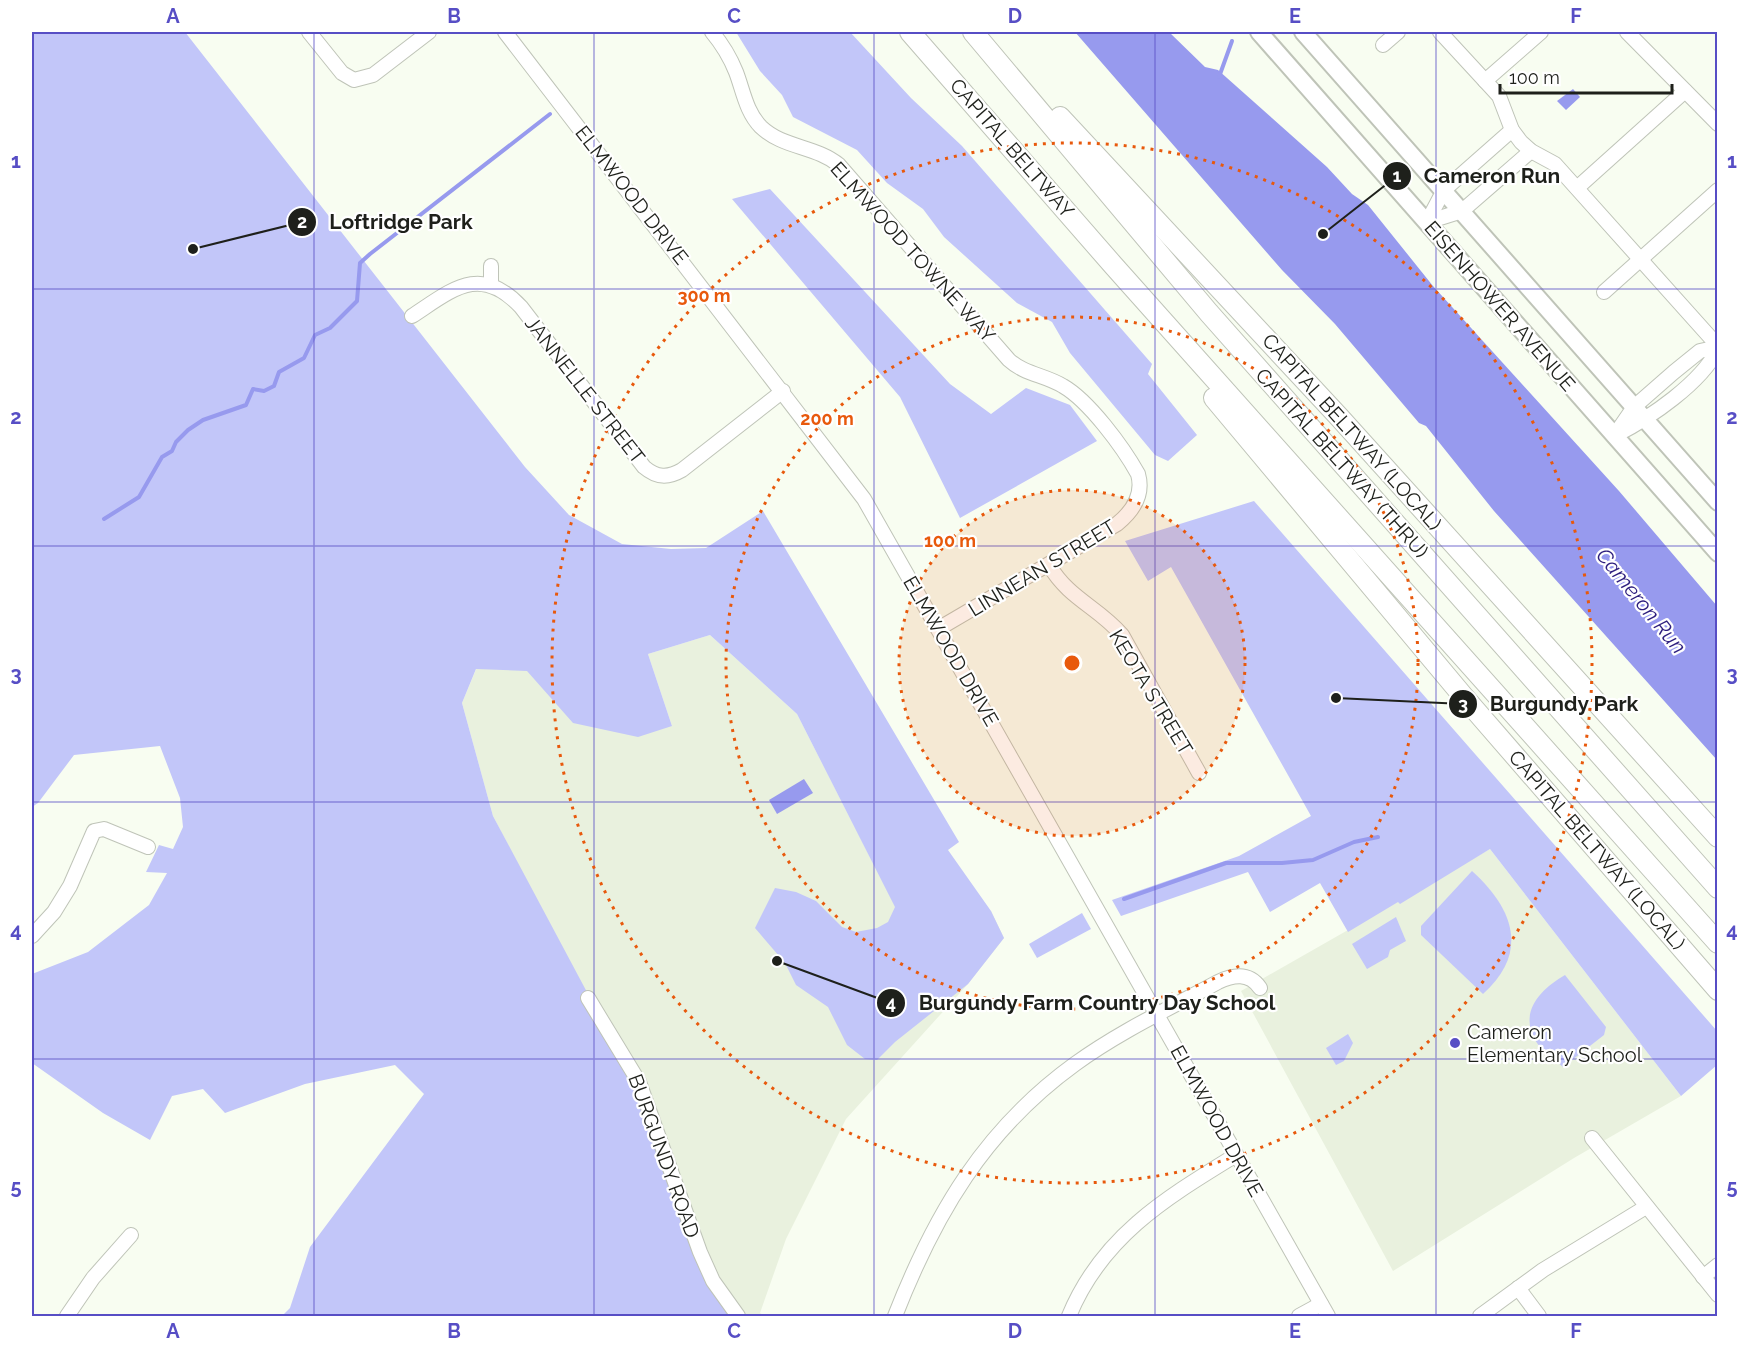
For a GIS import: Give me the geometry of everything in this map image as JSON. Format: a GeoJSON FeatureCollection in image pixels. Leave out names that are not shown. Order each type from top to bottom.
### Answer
{"type":"FeatureCollection","features":[{"type":"Feature","properties":{"kind":"highway","name":"CAPITAL BELTWAY"},"geometry":{"type":"LineString","coordinates":[[910,32],[1113,265]]}},
{"type":"Feature","properties":{"kind":"highway","name":"CAPITAL BELTWAY (THRU)"},"geometry":{"type":"LineString","coordinates":[[973,32],[1209,313],[1718,888]]}},
{"type":"Feature","properties":{"kind":"highway","name":"CAPITAL BELTWAY (LOCAL)"},"geometry":{"type":"LineString","coordinates":[[981,32],[1332,410],[1718,837]]}},
{"type":"Feature","properties":{"kind":"highway","name":"CAPITAL BELTWAY (THRU)"},"geometry":{"type":"LineString","coordinates":[[1113,265],[1718,943]]}},
{"type":"Feature","properties":{"kind":"highway","name":"CAPITAL BELTWAY (LOCAL)"},"geometry":{"type":"LineString","coordinates":[[1113,265],[1228,415],[1471,705],[1718,990]]}},
{"type":"Feature","properties":{"kind":"main road","name":"EISENHOWER AVENUE"},"geometry":{"type":"LineString","coordinates":[[1259,32],[1718,553]]}},
{"type":"Feature","properties":{"kind":"main road","name":"EISENHOWER AVENUE"},"geometry":{"type":"LineString","coordinates":[[1303,32],[1718,502]]}},
{"type":"Feature","properties":{"kind":"street"},"geometry":{"type":"LineString","coordinates":[[309,32],[342,73],[354,80],[362,80],[373,75],[429,32]]}},
{"type":"Feature","properties":{"kind":"street","name":"ELMWOOD DRIVE"},"geometry":{"type":"LineString","coordinates":[[505,32],[864,498],[1324,1310]]}},
{"type":"Feature","properties":{"kind":"street","name":"ELMWOOD TOWNE WAY"},"geometry":{"type":"LineString","coordinates":[[712,32],[731,59],[748,108],[759,125],[776,138],[817,150],[839,165],[1009,360],[1018,368],[1054,381],[1076,395],[1133,465]]}},
{"type":"Feature","properties":{"kind":"street"},"geometry":{"type":"LineString","coordinates":[[1383,45],[1398,32]]}},
{"type":"Feature","properties":{"kind":"street"},"geometry":{"type":"LineString","coordinates":[[1440,32],[1499,96],[1512,130],[1531,151],[1555,164],[1718,347]]}},
{"type":"Feature","properties":{"kind":"street"},"geometry":{"type":"LineString","coordinates":[[1485,81],[1540,32]]}},
{"type":"Feature","properties":{"kind":"street"},"geometry":{"type":"LineString","coordinates":[[1627,32],[1718,124]]}},
{"type":"Feature","properties":{"kind":"street"},"geometry":{"type":"LineString","coordinates":[[1577,188],[1685,91]]}},
{"type":"Feature","properties":{"kind":"street"},"geometry":{"type":"LineString","coordinates":[[1426,222],[1444,190],[1512,130]]}},
{"type":"Feature","properties":{"kind":"street"},"geometry":{"type":"LineString","coordinates":[[1426,222],[1462,211],[1531,151]]}},
{"type":"Feature","properties":{"kind":"street"},"geometry":{"type":"LineString","coordinates":[[1604,292],[1718,190]]}},
{"type":"Feature","properties":{"kind":"street"},"geometry":{"type":"LineString","coordinates":[[412,316],[466,284],[491,284],[491,266]]}},
{"type":"Feature","properties":{"kind":"street","name":"JANNELLE STREET"},"geometry":{"type":"LineString","coordinates":[[491,284],[521,307],[644,467],[658,475],[674,475],[682,470],[783,391]]}},
{"type":"Feature","properties":{"kind":"street"},"geometry":{"type":"LineString","coordinates":[[1614,436],[1634,407],[1700,351],[1718,347]]}},
{"type":"Feature","properties":{"kind":"street"},"geometry":{"type":"LineString","coordinates":[[1614,436],[1646,420],[1710,363],[1718,347]]}},
{"type":"Feature","properties":{"kind":"street","name":"LINNEAN STREET"},"geometry":{"type":"LineString","coordinates":[[938,629],[1108,531],[1125,517],[1140,492],[1141,483],[1133,465]]}},
{"type":"Feature","properties":{"kind":"street","name":"KEOTA STREET"},"geometry":{"type":"LineString","coordinates":[[1049,565],[1063,586],[1108,621],[1122,635],[1199,773]]}},
{"type":"Feature","properties":{"kind":"street"},"geometry":{"type":"LineString","coordinates":[[32,936],[54,912],[70,886],[94,831],[104,829],[148,847]]}},
{"type":"Feature","properties":{"kind":"street"},"geometry":{"type":"LineString","coordinates":[[895,1317],[925,1245],[951,1196],[996,1135],[1034,1097],[1076,1064],[1158,1015],[1231,976],[1246,976],[1255,981],[1260,988]]}},
{"type":"Feature","properties":{"kind":"street","name":"BURGUNDY ROAD"},"geometry":{"type":"LineString","coordinates":[[588,998],[639,1082],[700,1252],[713,1281],[738,1317]]}},
{"type":"Feature","properties":{"kind":"street"},"geometry":{"type":"LineString","coordinates":[[1592,1138],[1718,1294]]}},
{"type":"Feature","properties":{"kind":"street"},"geometry":{"type":"LineString","coordinates":[[1069,1317],[1097,1268],[1125,1232],[1179,1188],[1236,1155]]}},
{"type":"Feature","properties":{"kind":"street"},"geometry":{"type":"LineString","coordinates":[[1480,1317],[1518,1288],[1647,1207]]}},
{"type":"Feature","properties":{"kind":"street"},"geometry":{"type":"LineString","coordinates":[[67,1317],[93,1278],[131,1235]]}},
{"type":"Feature","properties":{"kind":"street"},"geometry":{"type":"LineString","coordinates":[[1703,1277],[1718,1265]]}},
{"type":"Feature","properties":{"kind":"street"},"geometry":{"type":"LineString","coordinates":[[1518,1288],[1539,1317]]}},
{"type":"Feature","properties":{"kind":"street"},"geometry":{"type":"LineString","coordinates":[[1299,1317],[1324,1310]]}},
{"type":"Feature","properties":{"kind":"shaded area"},"geometry":{"type":"Polygon","coordinates":[[[32,32],[185,32],[525,467],[569,515],[622,544],[671,549],[706,548],[763,511],[959,842],[948,850],[991,911],[1004,938],[968,984],[895,1042],[877,1060],[865,1059],[847,1045],[828,1007],[796,985],[785,963],[755,928],[775,888],[796,892],[816,901],[842,927],[856,932],[877,928],[888,922],[895,907],[797,714],[710,635],[648,654],[672,726],[638,737],[573,723],[527,671],[476,669],[462,703],[493,816],[644,1099],[713,1281],[738,1316],[282,1316],[290,1308],[310,1247],[424,1094],[395,1065],[305,1084],[225,1113],[203,1089],[172,1096],[150,1140],[103,1113],[32,1063],[32,974],[88,952],[149,905],[167,873],[146,872],[159,845],[173,849],[183,827],[180,798],[160,746],[74,755],[38,803],[32,807],[32,32]]]}},
{"type":"Feature","properties":{"kind":"shaded area"},"geometry":{"type":"Polygon","coordinates":[[[736,32],[850,32],[911,98],[962,146],[1152,364],[1148,374],[1197,435],[1168,461],[1155,455],[1070,353],[1052,322],[1017,303],[944,237],[923,209],[887,183],[857,150],[793,117],[782,95],[760,71],[736,32]]]}},
{"type":"Feature","properties":{"kind":"shaded area"},"geometry":{"type":"Polygon","coordinates":[[[770,189],[950,384],[991,414],[1026,388],[1070,405],[1097,441],[960,518],[900,397],[732,199],[770,189]]]}},
{"type":"Feature","properties":{"kind":"shaded area"},"geometry":{"type":"Polygon","coordinates":[[[1254,501],[1717,1031],[1717,1065],[1681,1096],[1490,849],[1400,904],[1398,902],[1348,932],[1320,883],[1270,912],[1248,872],[1121,916],[1112,900],[1239,856],[1311,816],[1171,567],[1148,581],[1125,541],[1254,501]]]}},
{"type":"Feature","properties":{"kind":"shaded area"},"geometry":{"type":"Polygon","coordinates":[[[710,635],[797,714],[895,906],[991,911],[1004,938],[968,984],[846,1119],[786,1239],[760,1313],[765,1316],[742,1316],[713,1281],[588,998],[493,816],[462,703],[490,636],[672,726],[648,654],[710,635]]]}},
{"type":"Feature","properties":{"kind":"shaded area","name":"Cameron Elementary School"},"geometry":{"type":"Polygon","coordinates":[[[1490,849],[1681,1096],[1574,1158],[1393,1271],[1241,991],[1490,849]]]}},
{"type":"Feature","properties":{"kind":"shaded area"},"geometry":{"type":"Polygon","coordinates":[[[1472,871],[1498,900],[1511,931],[1511,946],[1507,962],[1498,978],[1483,994],[1421,935],[1421,926],[1472,871]]]}},
{"type":"Feature","properties":{"kind":"shaded area"},"geometry":{"type":"Polygon","coordinates":[[[1082,913],[1091,929],[1037,958],[1029,944],[1082,913]]]}},
{"type":"Feature","properties":{"kind":"shaded area"},"geometry":{"type":"Polygon","coordinates":[[[1396,917],[1406,941],[1390,950],[1388,957],[1367,969],[1352,944],[1396,917]]]}},
{"type":"Feature","properties":{"kind":"shaded area"},"geometry":{"type":"Polygon","coordinates":[[[1565,975],[1606,1027],[1604,1035],[1563,1067],[1535,1040],[1530,1020],[1531,1010],[1541,994],[1565,975]]]}},
{"type":"Feature","properties":{"kind":"shaded area"},"geometry":{"type":"Polygon","coordinates":[[[1348,1034],[1353,1043],[1344,1061],[1336,1065],[1326,1048],[1348,1034]]]}},
{"type":"Feature","properties":{"kind":"water","name":"Cameron Run"},"geometry":{"type":"Polygon","coordinates":[[[1075,32],[1169,32],[1205,67],[1218,70],[1327,167],[1352,194],[1368,205],[1433,286],[1619,491],[1717,606],[1717,760],[1494,511],[1426,426],[1419,423],[1335,324],[1282,270],[1075,32]]]}},
{"type":"Feature","properties":{"kind":"water"},"geometry":{"type":"Polygon","coordinates":[[[1573,89],[1580,97],[1566,110],[1557,101],[1573,89]]]}},
{"type":"Feature","properties":{"kind":"water"},"geometry":{"type":"Polygon","coordinates":[[[804,779],[813,793],[777,814],[769,800],[804,779]]]}},
{"type":"Feature","properties":{"kind":"waterway"},"geometry":{"type":"LineString","coordinates":[[1219,77],[1232,41]]}},
{"type":"Feature","properties":{"kind":"waterway"},"geometry":{"type":"LineString","coordinates":[[104,519],[139,497],[162,457],[172,451],[176,442],[188,430],[203,420],[246,405],[253,389],[264,391],[274,386],[279,372],[304,358],[315,335],[330,328],[357,301],[360,263],[550,114]]}},
{"type":"Feature","properties":{"kind":"waterway"},"geometry":{"type":"LineString","coordinates":[[1124,899],[1226,863],[1282,863],[1313,860],[1354,842],[1378,837]]}},
{"type":"Feature","properties":{"kind":"place","name":"Cameron Run"},"geometry":{"type":"Point","coordinates":[1323,234]}},
{"type":"Feature","properties":{"kind":"place","name":"Loftridge Park"},"geometry":{"type":"Point","coordinates":[193,249]}},
{"type":"Feature","properties":{"kind":"place","name":"Burgundy Park"},"geometry":{"type":"Point","coordinates":[1336,698]}},
{"type":"Feature","properties":{"kind":"place","name":"Burgundy Farm Country Day School"},"geometry":{"type":"Point","coordinates":[777,961]}},
{"type":"Feature","properties":{"kind":"place","name":"Cameron Elementary School"},"geometry":{"type":"Point","coordinates":[1455,1043]}}]}
